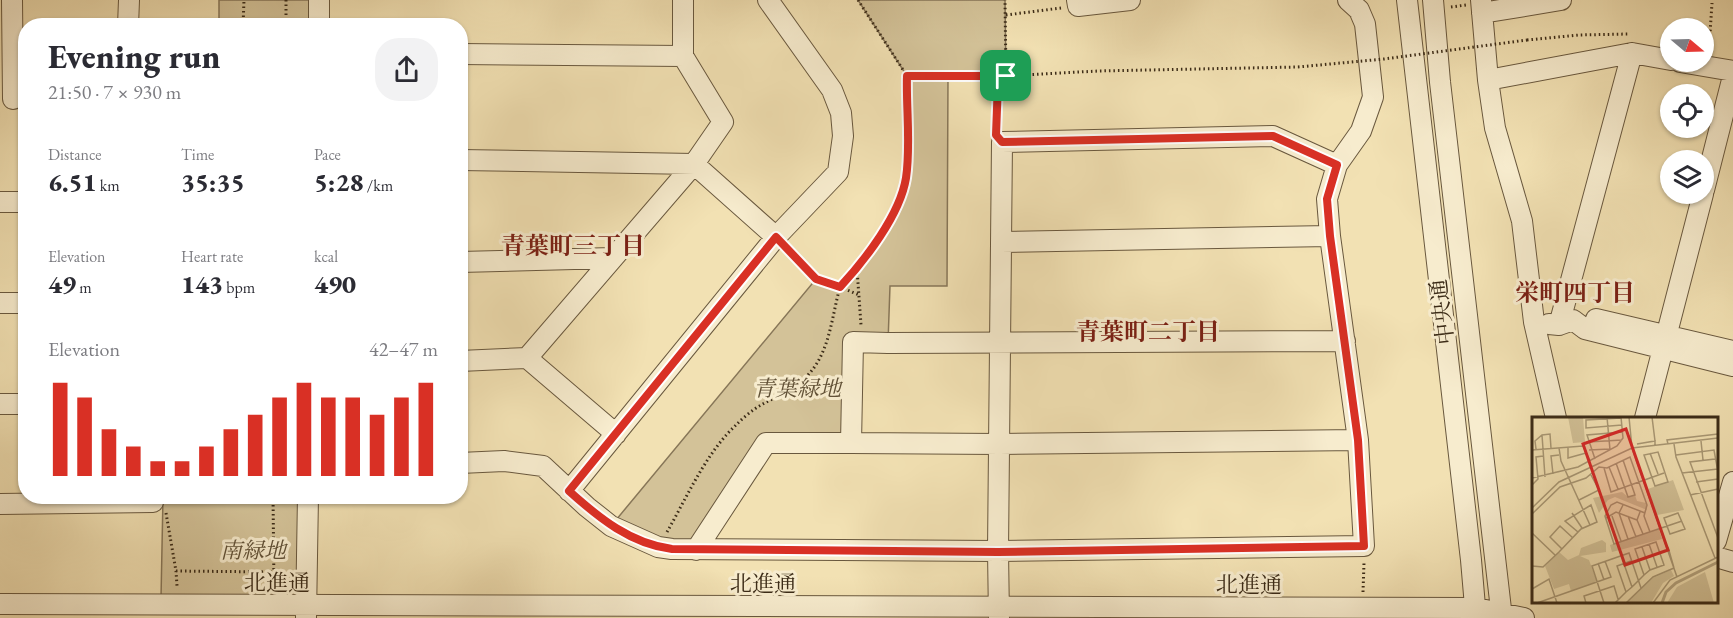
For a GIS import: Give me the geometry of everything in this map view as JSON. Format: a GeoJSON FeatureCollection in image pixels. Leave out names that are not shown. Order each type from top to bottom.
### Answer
{"type":"FeatureCollection","features":[{"type":"Feature","properties":{"kind":"street"},"geometry":{"type":"LineString","coordinates":[[12,0],[13,99]]}},
{"type":"Feature","properties":{"kind":"street"},"geometry":{"type":"LineString","coordinates":[[128,18],[129,0]]}},
{"type":"Feature","properties":{"kind":"street"},"geometry":{"type":"LineString","coordinates":[[319,0],[319,18]]}},
{"type":"Feature","properties":{"kind":"street"},"geometry":{"type":"LineString","coordinates":[[527,358],[694,164],[723,122],[682,56],[683,0]]}},
{"type":"Feature","properties":{"kind":"street"},"geometry":{"type":"LineString","coordinates":[[569,491],[776,237],[838,172],[843,136],[841,112],[832,90],[768,0]]}},
{"type":"Feature","properties":{"kind":"street"},"geometry":{"type":"LineString","coordinates":[[1077,3],[1130,0]]}},
{"type":"Feature","properties":{"kind":"street"},"geometry":{"type":"LineString","coordinates":[[468,463],[504,461],[543,466],[611,526],[658,547],[696,550],[998,552],[1364,546],[1358,440],[1327,199],[1337,165],[1361,131],[1373,97],[1365,24],[1359,10],[1348,0]]}},
{"type":"Feature","properties":{"kind":"street","name":"中央通"},"geometry":{"type":"LineString","coordinates":[[1407,0],[1476,613]]}},
{"type":"Feature","properties":{"kind":"street"},"geometry":{"type":"LineString","coordinates":[[1556,417],[1534,322],[1522,221],[1495,128],[1480,6],[1561,0]]}},
{"type":"Feature","properties":{"kind":"street","name":"中央通"},"geometry":{"type":"LineString","coordinates":[[1433,4],[1502,615]]}},
{"type":"Feature","properties":{"kind":"street"},"geometry":{"type":"LineString","coordinates":[[1488,80],[1635,44],[1660,55]]}},
{"type":"Feature","properties":{"kind":"street"},"geometry":{"type":"LineString","coordinates":[[1566,322],[1635,44]]}},
{"type":"Feature","properties":{"kind":"street"},"geometry":{"type":"LineString","coordinates":[[468,54],[682,56]]}},
{"type":"Feature","properties":{"kind":"street"},"geometry":{"type":"LineString","coordinates":[[1714,68],[1733,71]]}},
{"type":"Feature","properties":{"kind":"street"},"geometry":{"type":"LineString","coordinates":[[1714,152],[1733,76]]}},
{"type":"Feature","properties":{"kind":"street"},"geometry":{"type":"LineString","coordinates":[[999,613],[1002,142],[1273,136],[1337,165]]}},
{"type":"Feature","properties":{"kind":"street"},"geometry":{"type":"LineString","coordinates":[[468,160],[694,164],[776,237]]}},
{"type":"Feature","properties":{"kind":"street"},"geometry":{"type":"LineString","coordinates":[[0,202],[18,202]]}},
{"type":"Feature","properties":{"kind":"street"},"geometry":{"type":"LineString","coordinates":[[1645,417],[1701,204]]}},
{"type":"Feature","properties":{"kind":"street"},"geometry":{"type":"LineString","coordinates":[[1001,242],[1330,236]]}},
{"type":"Feature","properties":{"kind":"street"},"geometry":{"type":"LineString","coordinates":[[468,262],[612,258]]}},
{"type":"Feature","properties":{"kind":"street"},"geometry":{"type":"LineString","coordinates":[[0,303],[18,303]]}},
{"type":"Feature","properties":{"kind":"street"},"geometry":{"type":"LineString","coordinates":[[1534,322],[1566,322],[1585,329],[1733,351]]}},
{"type":"Feature","properties":{"kind":"street"},"geometry":{"type":"LineString","coordinates":[[852,443],[853,342],[1345,341]]}},
{"type":"Feature","properties":{"kind":"street"},"geometry":{"type":"LineString","coordinates":[[1665,342],[1733,366]]}},
{"type":"Feature","properties":{"kind":"street"},"geometry":{"type":"LineString","coordinates":[[468,361],[527,358],[616,434]]}},
{"type":"Feature","properties":{"kind":"street"},"geometry":{"type":"LineString","coordinates":[[0,404],[18,404]]}},
{"type":"Feature","properties":{"kind":"street"},"geometry":{"type":"LineString","coordinates":[[696,550],[766,443],[1000,444],[1358,440]]}},
{"type":"Feature","properties":{"kind":"street"},"geometry":{"type":"LineString","coordinates":[[1718,534],[1733,482]]}},
{"type":"Feature","properties":{"kind":"street"},"geometry":{"type":"LineString","coordinates":[[0,504],[18,504]]}},
{"type":"Feature","properties":{"kind":"street"},"geometry":{"type":"LineString","coordinates":[[306,612],[308,504]]}},
{"type":"Feature","properties":{"kind":"street"},"geometry":{"type":"LineString","coordinates":[[1718,558],[1733,562]]}},
{"type":"Feature","properties":{"kind":"street","name":"北進通"},"geometry":{"type":"LineString","coordinates":[[0,604],[306,612],[1476,613],[1524,618]]}},
{"type":"Feature","properties":{"kind":"path"},"geometry":{"type":"LineString","coordinates":[[243,18],[244,0]]}},
{"type":"Feature","properties":{"kind":"path"},"geometry":{"type":"LineString","coordinates":[[286,0],[286,18]]}},
{"type":"Feature","properties":{"kind":"path"},"geometry":{"type":"LineString","coordinates":[[658,547],[714,450],[735,425],[760,406],[804,379],[821,357],[832,326],[840,287],[857,268],[895,212],[906,178],[907,76],[858,0]]}},
{"type":"Feature","properties":{"kind":"path"},"geometry":{"type":"LineString","coordinates":[[1005,0],[1006,76]]}},
{"type":"Feature","properties":{"kind":"path"},"geometry":{"type":"LineString","coordinates":[[1006,15],[1077,3]]}},
{"type":"Feature","properties":{"kind":"path"},"geometry":{"type":"LineString","coordinates":[[1711,18],[1712,3]]}},
{"type":"Feature","properties":{"kind":"path"},"geometry":{"type":"LineString","coordinates":[[1433,4],[1480,6]]}},
{"type":"Feature","properties":{"kind":"path"},"geometry":{"type":"LineString","coordinates":[[907,76],[1006,76],[1098,70],[1298,67],[1579,35],[1627,34],[1635,44]]}},
{"type":"Feature","properties":{"kind":"path"},"geometry":{"type":"LineString","coordinates":[[1002,142],[996,135],[998,82],[1006,76]]}},
{"type":"Feature","properties":{"kind":"path"},"geometry":{"type":"LineString","coordinates":[[776,237],[816,279],[859,295]]}},
{"type":"Feature","properties":{"kind":"path"},"geometry":{"type":"LineString","coordinates":[[857,268],[862,342]]}},
{"type":"Feature","properties":{"kind":"path"},"geometry":{"type":"LineString","coordinates":[[159,504],[176,571],[177,590]]}},
{"type":"Feature","properties":{"kind":"path"},"geometry":{"type":"LineString","coordinates":[[273,504],[274,591]]}},
{"type":"Feature","properties":{"kind":"path"},"geometry":{"type":"LineString","coordinates":[[1363,594],[1364,546]]}},
{"type":"Feature","properties":{"kind":"path"},"geometry":{"type":"LineString","coordinates":[[176,571],[275,572]]}},
{"type":"Feature","properties":{"kind":"green space"},"geometry":{"type":"Polygon","coordinates":[[[219,0],[318,0],[319,18],[219,18],[219,0]]]}},
{"type":"Feature","properties":{"kind":"green space","name":"青葉緑地"},"geometry":{"type":"Polygon","coordinates":[[[858,0],[1005,0],[1006,76],[948,77],[947,286],[890,286],[888,343],[862,342],[851,443],[766,443],[696,550],[611,526],[816,279],[840,287],[857,268],[893,214],[906,178],[907,76],[858,0]]]}},
{"type":"Feature","properties":{"kind":"green space","name":"南緑地"},"geometry":{"type":"Polygon","coordinates":[[[163,504],[308,504],[305,606],[161,598],[163,504]]]}},
{"type":"Feature","properties":{"kind":"district","name":"青葉町三丁目"},"geometry":{"type":"Point","coordinates":[573,245]}},
{"type":"Feature","properties":{"kind":"district","name":"栄町四丁目"},"geometry":{"type":"Point","coordinates":[1575,292]}},
{"type":"Feature","properties":{"kind":"district","name":"青葉町二丁目"},"geometry":{"type":"Point","coordinates":[1148,331]}},
{"type":"Feature","properties":{"kind":"route"},"geometry":{"type":"LineString","coordinates":[[907,76],[1006,76],[998,82],[996,135],[1002,142],[1273,136],[1337,165],[1327,199],[1358,440],[1364,546],[998,552],[672,549],[658,547],[611,526],[569,491],[776,237],[816,279],[840,287],[857,268],[895,212],[906,178],[907,76]]}}]}
